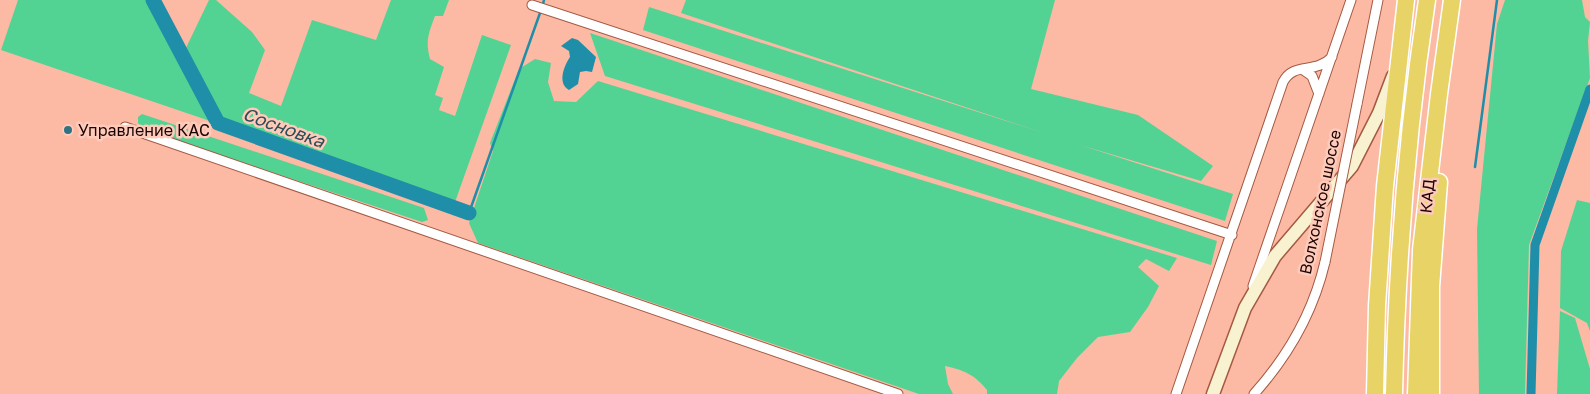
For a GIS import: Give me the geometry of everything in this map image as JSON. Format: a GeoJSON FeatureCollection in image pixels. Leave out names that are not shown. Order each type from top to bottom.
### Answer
{"type":"FeatureCollection","features":[{"type":"Feature","properties":{"kind":"highway"},"geometry":{"type":"LineString","coordinates":[[1374,394],[1380,244],[1406,0]]}},
{"type":"Feature","properties":{"kind":"highway","name":"КАД"},"geometry":{"type":"LineString","coordinates":[[1394,394],[1403,189],[1427,0]]}},
{"type":"Feature","properties":{"kind":"highway","name":"КАД"},"geometry":{"type":"LineString","coordinates":[[1416,394],[1421,250],[1443,60],[1452,0]]}},
{"type":"Feature","properties":{"kind":"highway"},"geometry":{"type":"LineString","coordinates":[[1431,394],[1431,287],[1438,212],[1443,60]]}},
{"type":"Feature","properties":{"kind":"main road"},"geometry":{"type":"LineString","coordinates":[[1245,308],[1275,256],[1352,166],[1379,113],[1398,62]]}},
{"type":"Feature","properties":{"kind":"main road","name":"Волхонское шоссе"},"geometry":{"type":"LineString","coordinates":[[1213,394],[1245,308]]}},
{"type":"Feature","properties":{"kind":"street","name":"Волхонское шоссе"},"geometry":{"type":"LineString","coordinates":[[1245,308],[1351,0]]}},
{"type":"Feature","properties":{"kind":"street","name":"Волхонское шоссе"},"geometry":{"type":"LineString","coordinates":[[1254,394],[1292,346],[1319,287],[1378,0]]}},
{"type":"Feature","properties":{"kind":"street"},"geometry":{"type":"LineString","coordinates":[[532,5],[1232,235]]}},
{"type":"Feature","properties":{"kind":"street"},"geometry":{"type":"LineString","coordinates":[[1176,394],[1283,82],[1287,75],[1294,70],[1324,65],[1332,57]]}},
{"type":"Feature","properties":{"kind":"street"},"geometry":{"type":"LineString","coordinates":[[1302,69],[1312,76],[1319,94]]}},
{"type":"Feature","properties":{"kind":"street"},"geometry":{"type":"LineString","coordinates":[[125,127],[898,394]]}},
{"type":"Feature","properties":{"kind":"green space"},"geometry":{"type":"Polygon","coordinates":[[[18,0],[147,0],[213,122],[1,50],[18,0]]]}},
{"type":"Feature","properties":{"kind":"green space"},"geometry":{"type":"Polygon","coordinates":[[[209,0],[216,0],[252,32],[265,50],[249,93],[281,106],[312,20],[376,40],[391,0],[449,0],[443,16],[435,16],[429,32],[428,47],[430,59],[444,67],[435,95],[443,98],[439,110],[455,116],[482,35],[511,45],[455,202],[225,122],[185,50],[209,0]]]}},
{"type":"Feature","properties":{"kind":"green space"},"geometry":{"type":"Polygon","coordinates":[[[686,0],[1055,0],[1031,89],[1138,115],[1213,166],[1201,181],[1080,145],[1233,194],[1225,221],[643,30],[649,7],[1047,134],[681,13],[686,0]]]}},
{"type":"Feature","properties":{"kind":"green space"},"geometry":{"type":"Polygon","coordinates":[[[1505,0],[1582,0],[1585,17],[1590,22],[1588,41],[1590,78],[1529,245],[1525,394],[1479,394],[1477,229],[1497,24],[1505,0]]]}},
{"type":"Feature","properties":{"kind":"green space"},"geometry":{"type":"Polygon","coordinates":[[[590,33],[1217,241],[1211,265],[605,76],[590,33]]]}},
{"type":"Feature","properties":{"kind":"green space"},"geometry":{"type":"Polygon","coordinates":[[[535,59],[551,63],[548,82],[554,101],[576,102],[598,81],[1177,258],[1169,271],[1146,259],[1138,267],[1159,286],[1148,307],[1130,332],[1098,337],[1077,358],[1059,381],[1057,394],[987,394],[987,390],[983,385],[973,377],[958,369],[945,366],[948,384],[953,394],[919,394],[478,243],[469,223],[493,151],[490,143],[519,69],[535,59]]]}},
{"type":"Feature","properties":{"kind":"green space"},"geometry":{"type":"Polygon","coordinates":[[[142,114],[424,208],[428,220],[422,222],[142,129],[138,123],[138,117],[142,114]]]}},
{"type":"Feature","properties":{"kind":"green space"},"geometry":{"type":"Polygon","coordinates":[[[1577,200],[1590,203],[1590,331],[1587,323],[1560,308],[1561,251],[1577,200]]]}},
{"type":"Feature","properties":{"kind":"green space"},"geometry":{"type":"Polygon","coordinates":[[[1560,311],[1575,318],[1590,369],[1590,394],[1557,394],[1560,311]]]}},
{"type":"Feature","properties":{"kind":"water"},"geometry":{"type":"Polygon","coordinates":[[[572,38],[578,40],[596,57],[592,72],[580,72],[578,84],[569,90],[565,87],[562,79],[570,57],[569,51],[561,46],[572,38]]]}},
{"type":"Feature","properties":{"kind":"waterway","name":"Сосновка"},"geometry":{"type":"LineString","coordinates":[[153,0],[218,123],[469,213]]}},
{"type":"Feature","properties":{"kind":"waterway"},"geometry":{"type":"LineString","coordinates":[[543,4],[544,0]]}},
{"type":"Feature","properties":{"kind":"waterway"},"geometry":{"type":"LineString","coordinates":[[1475,167],[1497,0]]}},
{"type":"Feature","properties":{"kind":"waterway"},"geometry":{"type":"LineString","coordinates":[[469,213],[540,13]]}},
{"type":"Feature","properties":{"kind":"waterway"},"geometry":{"type":"LineString","coordinates":[[1531,394],[1535,245],[1590,89]]}},
{"type":"Feature","properties":{"kind":"place","name":"Управление КАС"},"geometry":{"type":"Point","coordinates":[68,130]}}]}
